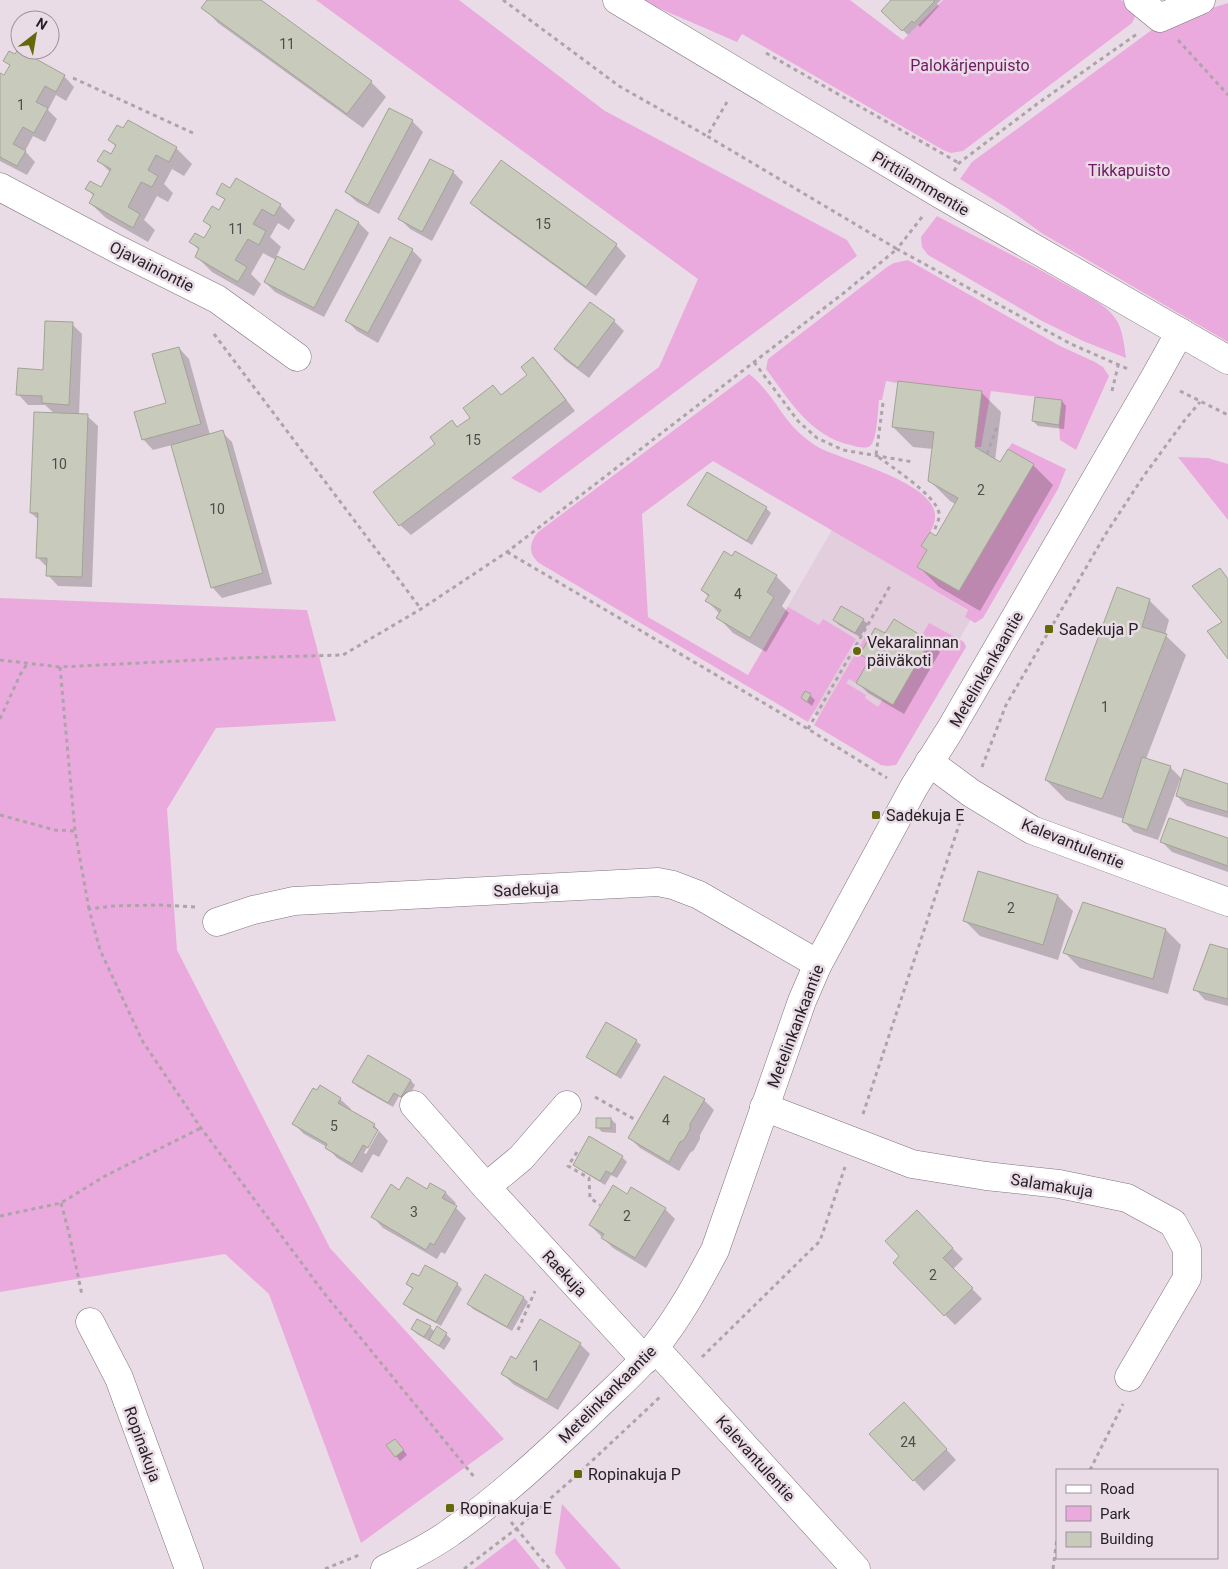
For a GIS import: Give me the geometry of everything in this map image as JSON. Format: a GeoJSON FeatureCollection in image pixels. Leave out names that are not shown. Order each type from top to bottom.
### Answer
{"type":"FeatureCollection","features":[{"type":"Feature","properties":{"kind":"street","name":"Pirttilammentie"},"geometry":{"type":"LineString","coordinates":[[617,0],[940,194],[1228,360]]}},
{"type":"Feature","properties":{"kind":"street"},"geometry":{"type":"LineString","coordinates":[[1138,0],[1160,18],[1201,0]]}},
{"type":"Feature","properties":{"kind":"street","name":"Ojavainiontie"},"geometry":{"type":"LineString","coordinates":[[0,187],[217,299],[297,357]]}},
{"type":"Feature","properties":{"kind":"street","name":"Metelinkankaantie"},"geometry":{"type":"LineString","coordinates":[[385,1569],[450,1533],[494,1499],[565,1437],[650,1354],[683,1308],[715,1250],[764,1106],[802,1001],[818,964],[914,787],[955,722],[1180,332]]}},
{"type":"Feature","properties":{"kind":"street","name":"Kalevantulentie"},"geometry":{"type":"LineString","coordinates":[[929,762],[971,793],[1032,830],[1228,902]]}},
{"type":"Feature","properties":{"kind":"street","name":"Sadekuja"},"geometry":{"type":"LineString","coordinates":[[217,922],[253,910],[294,901],[658,882],[673,884],[700,895],[818,964]]}},
{"type":"Feature","properties":{"kind":"street"},"geometry":{"type":"LineString","coordinates":[[486,1187],[521,1158],[578,1099]]}},
{"type":"Feature","properties":{"kind":"street","name":"Raekuja"},"geometry":{"type":"LineString","coordinates":[[414,1105],[486,1187],[650,1354]]}},
{"type":"Feature","properties":{"kind":"street","name":"Salamakuja"},"geometry":{"type":"LineString","coordinates":[[764,1106],[912,1164],[986,1176],[1059,1184],[1127,1198],[1173,1223],[1187,1249],[1187,1278],[1129,1377]]}},
{"type":"Feature","properties":{"kind":"street","name":"Ropinakuja"},"geometry":{"type":"LineString","coordinates":[[90,1322],[119,1378],[189,1569]]}},
{"type":"Feature","properties":{"kind":"street","name":"Kalevantulentie"},"geometry":{"type":"LineString","coordinates":[[650,1354],[682,1377],[856,1569]]}},
{"type":"Feature","properties":{"kind":"path"},"geometry":{"type":"LineString","coordinates":[[503,0],[619,86],[897,249],[1071,344],[1118,366],[1155,378],[1228,416]]}},
{"type":"Feature","properties":{"kind":"path"},"geometry":{"type":"LineString","coordinates":[[0,660],[60,667],[343,655],[421,609],[506,552],[845,292],[897,249],[940,194],[959,163],[1037,104],[1160,18],[1185,49],[1228,94]]}},
{"type":"Feature","properties":{"kind":"path"},"geometry":{"type":"LineString","coordinates":[[760,50],[959,163]]}},
{"type":"Feature","properties":{"kind":"path"},"geometry":{"type":"LineString","coordinates":[[73,78],[193,133]]}},
{"type":"Feature","properties":{"kind":"path"},"geometry":{"type":"LineString","coordinates":[[707,136],[727,102]]}},
{"type":"Feature","properties":{"kind":"path"},"geometry":{"type":"LineString","coordinates":[[211,330],[421,609]]}},
{"type":"Feature","properties":{"kind":"path"},"geometry":{"type":"LineString","coordinates":[[754,362],[792,414],[816,438],[842,450],[914,462]]}},
{"type":"Feature","properties":{"kind":"path"},"geometry":{"type":"LineString","coordinates":[[464,1569],[516,1529],[578,1474],[682,1377],[820,1241],[967,801],[1006,705],[1105,535],[1143,477],[1200,402]]}},
{"type":"Feature","properties":{"kind":"path"},"geometry":{"type":"LineString","coordinates":[[876,455],[883,403]]}},
{"type":"Feature","properties":{"kind":"path"},"geometry":{"type":"LineString","coordinates":[[987,454],[998,424]]}},
{"type":"Feature","properties":{"kind":"path"},"geometry":{"type":"LineString","coordinates":[[876,455],[932,499],[939,515],[934,532]]}},
{"type":"Feature","properties":{"kind":"path"},"geometry":{"type":"LineString","coordinates":[[506,552],[808,729],[895,783],[914,787]]}},
{"type":"Feature","properties":{"kind":"path"},"geometry":{"type":"LineString","coordinates":[[808,729],[890,586]]}},
{"type":"Feature","properties":{"kind":"path"},"geometry":{"type":"LineString","coordinates":[[0,719],[27,664]]}},
{"type":"Feature","properties":{"kind":"path"},"geometry":{"type":"LineString","coordinates":[[60,667],[75,830],[89,909],[100,950],[143,1042],[201,1128],[324,1293],[550,1569]]}},
{"type":"Feature","properties":{"kind":"path"},"geometry":{"type":"LineString","coordinates":[[0,815],[55,830],[75,830]]}},
{"type":"Feature","properties":{"kind":"path"},"geometry":{"type":"LineString","coordinates":[[89,909],[113,906],[193,905],[217,922]]}},
{"type":"Feature","properties":{"kind":"path"},"geometry":{"type":"LineString","coordinates":[[578,1099],[634,1119]]}},
{"type":"Feature","properties":{"kind":"path"},"geometry":{"type":"LineString","coordinates":[[0,1216],[61,1203],[105,1176],[201,1128]]}},
{"type":"Feature","properties":{"kind":"path"},"geometry":{"type":"LineString","coordinates":[[577,1152],[568,1166],[589,1178],[590,1198],[600,1205]]}},
{"type":"Feature","properties":{"kind":"path"},"geometry":{"type":"LineString","coordinates":[[61,1203],[81,1292],[90,1322]]}},
{"type":"Feature","properties":{"kind":"path"},"geometry":{"type":"LineString","coordinates":[[518,1330],[535,1291]]}},
{"type":"Feature","properties":{"kind":"path"},"geometry":{"type":"LineString","coordinates":[[1091,1469],[1122,1408],[1129,1377]]}},
{"type":"Feature","properties":{"kind":"path"},"geometry":{"type":"LineString","coordinates":[[1053,1569],[1056,1546]]}},
{"type":"Feature","properties":{"kind":"shaded area","name":"Vekaralinnan päiväkoti"},"geometry":{"type":"Polygon","coordinates":[[[832,530],[974,614],[890,758],[748,675],[832,530]]]}},
{"type":"Feature","properties":{"kind":"green space"},"geometry":{"type":"Polygon","coordinates":[[[316,0],[459,0],[605,111],[847,240],[857,256],[540,493],[511,478],[659,367],[698,279],[316,0]]]}},
{"type":"Feature","properties":{"kind":"green space","name":"Palokärjenpuisto"},"geometry":{"type":"Polygon","coordinates":[[[640,0],[850,0],[903,40],[943,0],[1121,0],[1128,5],[1135,17],[1132,23],[963,151],[951,153],[742,34],[737,42],[640,0]]]}},
{"type":"Feature","properties":{"kind":"green space","name":"Tikkapuisto"},"geometry":{"type":"Polygon","coordinates":[[[1228,3],[1228,342],[1043,234],[1007,208],[960,179],[972,162],[1153,29],[1228,3]]]}},
{"type":"Feature","properties":{"kind":"green space"},"geometry":{"type":"Polygon","coordinates":[[[937,216],[1088,296],[1106,308],[1120,327],[1126,358],[1083,341],[1042,321],[928,255],[922,247],[921,237],[937,216]]]}},
{"type":"Feature","properties":{"kind":"green space"},"geometry":{"type":"Polygon","coordinates":[[[908,260],[1060,346],[1103,367],[1109,376],[1076,450],[1060,440],[1059,425],[1062,400],[991,391],[981,447],[975,447],[981,391],[886,381],[882,400],[879,400],[874,438],[870,446],[866,447],[837,441],[824,434],[792,405],[766,369],[768,359],[887,267],[894,263],[908,260]]]}},
{"type":"Feature","properties":{"kind":"green space"},"geometry":{"type":"Polygon","coordinates":[[[749,374],[764,389],[796,430],[811,443],[906,483],[921,493],[931,503],[935,519],[931,531],[922,546],[927,550],[918,567],[959,591],[1033,464],[1008,449],[1012,443],[1066,469],[1058,489],[983,618],[975,623],[965,617],[968,610],[713,461],[642,514],[648,617],[748,675],[788,607],[819,625],[823,619],[856,639],[808,722],[539,563],[531,552],[531,544],[538,532],[749,374]]]}},
{"type":"Feature","properties":{"kind":"green space"},"geometry":{"type":"Polygon","coordinates":[[[1178,457],[1208,458],[1228,464],[1228,520],[1178,457]]]}},
{"type":"Feature","properties":{"kind":"green space"},"geometry":{"type":"Polygon","coordinates":[[[0,598],[307,610],[336,721],[216,728],[167,809],[177,950],[330,1248],[504,1439],[361,1543],[269,1294],[225,1254],[0,1292],[0,598]]]}},
{"type":"Feature","properties":{"kind":"green space"},"geometry":{"type":"Polygon","coordinates":[[[929,623],[964,642],[966,647],[896,765],[881,765],[814,725],[865,637],[869,639],[860,654],[869,660],[856,683],[849,679],[846,683],[866,695],[865,698],[878,707],[883,699],[893,704],[930,641],[922,635],[929,623]]]}},
{"type":"Feature","properties":{"kind":"green space"},"geometry":{"type":"Polygon","coordinates":[[[562,1504],[621,1569],[566,1569],[555,1553],[562,1504]]]}},
{"type":"Feature","properties":{"kind":"green space"},"geometry":{"type":"Polygon","coordinates":[[[515,1538],[540,1569],[474,1569],[478,1566],[515,1538]]]}},
{"type":"Feature","properties":{"kind":"building"},"geometry":{"type":"Polygon","coordinates":[[[207,0],[261,0],[372,81],[347,114],[201,8],[207,0]]]}},
{"type":"Feature","properties":{"kind":"building"},"geometry":{"type":"Polygon","coordinates":[[[891,0],[935,1],[914,23],[912,21],[902,31],[881,11],[891,0]]]}},
{"type":"Feature","properties":{"kind":"building"},"geometry":{"type":"Polygon","coordinates":[[[9,51],[10,60],[38,60],[65,75],[56,92],[45,86],[36,102],[48,108],[34,133],[23,127],[13,144],[26,151],[17,166],[0,157],[0,73],[4,75],[10,65],[3,61],[9,51]]]}},
{"type":"Feature","properties":{"kind":"building"},"geometry":{"type":"Polygon","coordinates":[[[389,108],[413,120],[368,205],[345,192],[389,108]]]}},
{"type":"Feature","properties":{"kind":"building"},"geometry":{"type":"Polygon","coordinates":[[[128,120],[177,147],[169,162],[156,155],[148,170],[158,176],[152,187],[141,182],[128,207],[140,214],[133,228],[89,203],[94,194],[85,189],[90,181],[101,187],[111,169],[97,161],[104,150],[111,154],[116,145],[108,140],[117,125],[123,128],[128,120]]]}},
{"type":"Feature","properties":{"kind":"building"},"geometry":{"type":"Polygon","coordinates":[[[430,159],[454,171],[422,232],[398,219],[430,159]]]}},
{"type":"Feature","properties":{"kind":"building"},"geometry":{"type":"Polygon","coordinates":[[[501,160],[617,244],[586,287],[470,203],[501,160]]]}},
{"type":"Feature","properties":{"kind":"building"},"geometry":{"type":"Polygon","coordinates":[[[236,178],[281,204],[274,216],[262,209],[253,224],[266,231],[259,245],[248,239],[235,260],[247,267],[238,282],[195,257],[199,248],[189,242],[195,233],[204,238],[211,226],[203,221],[212,206],[219,210],[225,199],[216,194],[222,183],[230,188],[236,178]]]}},
{"type":"Feature","properties":{"kind":"building"},"geometry":{"type":"Polygon","coordinates":[[[336,209],[359,222],[314,308],[264,282],[277,256],[304,270],[336,209]]]}},
{"type":"Feature","properties":{"kind":"building"},"geometry":{"type":"Polygon","coordinates":[[[390,237],[413,249],[368,333],[345,321],[390,237]]]}},
{"type":"Feature","properties":{"kind":"building"},"geometry":{"type":"Polygon","coordinates":[[[590,302],[615,320],[578,368],[554,349],[590,302]]]}},
{"type":"Feature","properties":{"kind":"building"},"geometry":{"type":"Polygon","coordinates":[[[45,321],[73,322],[69,405],[42,403],[42,396],[16,395],[18,368],[43,370],[45,321]]]}},
{"type":"Feature","properties":{"kind":"building"},"geometry":{"type":"Polygon","coordinates":[[[179,347],[201,424],[142,440],[134,412],[166,403],[152,354],[179,347]]]}},
{"type":"Feature","properties":{"kind":"building"},"geometry":{"type":"Polygon","coordinates":[[[533,357],[566,400],[399,526],[373,492],[435,444],[430,437],[452,420],[457,427],[470,418],[463,408],[493,385],[501,395],[527,375],[521,367],[533,357]]]}},
{"type":"Feature","properties":{"kind":"building"},"geometry":{"type":"Polygon","coordinates":[[[898,381],[982,391],[975,447],[1000,462],[1008,449],[1034,464],[959,591],[917,567],[927,550],[921,546],[930,532],[936,536],[958,498],[928,481],[934,432],[892,427],[898,381]]]}},
{"type":"Feature","properties":{"kind":"building"},"geometry":{"type":"Polygon","coordinates":[[[1035,397],[1062,400],[1059,425],[1032,421],[1035,397]]]}},
{"type":"Feature","properties":{"kind":"building"},"geometry":{"type":"Polygon","coordinates":[[[34,412],[88,414],[82,577],[46,576],[47,558],[36,558],[38,513],[30,513],[34,412]]]}},
{"type":"Feature","properties":{"kind":"building"},"geometry":{"type":"Polygon","coordinates":[[[223,430],[263,573],[211,588],[171,445],[223,430]]]}},
{"type":"Feature","properties":{"kind":"building"},"geometry":{"type":"Polygon","coordinates":[[[707,472],[767,507],[747,541],[687,505],[707,472]]]}},
{"type":"Feature","properties":{"kind":"building"},"geometry":{"type":"Polygon","coordinates":[[[724,551],[732,556],[735,551],[777,575],[767,592],[774,597],[750,638],[716,618],[721,610],[705,601],[709,595],[701,590],[724,551]]]}},
{"type":"Feature","properties":{"kind":"building"},"geometry":{"type":"Polygon","coordinates":[[[1220,568],[1228,579],[1228,659],[1207,631],[1222,622],[1192,586],[1220,568]]]}},
{"type":"Feature","properties":{"kind":"building"},"geometry":{"type":"Polygon","coordinates":[[[1117,587],[1150,599],[1142,627],[1167,634],[1102,799],[1045,780],[1117,587]]]}},
{"type":"Feature","properties":{"kind":"building"},"geometry":{"type":"Polygon","coordinates":[[[841,606],[864,619],[855,633],[833,620],[841,606]]]}},
{"type":"Feature","properties":{"kind":"building"},"geometry":{"type":"Polygon","coordinates":[[[894,619],[930,641],[893,705],[856,683],[869,660],[860,654],[875,628],[885,633],[894,619]]]}},
{"type":"Feature","properties":{"kind":"building"},"geometry":{"type":"Polygon","coordinates":[[[805,691],[811,694],[807,702],[801,698],[805,691]]]}},
{"type":"Feature","properties":{"kind":"building"},"geometry":{"type":"Polygon","coordinates":[[[1142,757],[1171,766],[1147,830],[1122,822],[1142,757]]]}},
{"type":"Feature","properties":{"kind":"building"},"geometry":{"type":"Polygon","coordinates":[[[1184,769],[1228,784],[1228,812],[1176,796],[1184,769]]]}},
{"type":"Feature","properties":{"kind":"building"},"geometry":{"type":"Polygon","coordinates":[[[1169,818],[1228,838],[1228,866],[1160,842],[1169,818]]]}},
{"type":"Feature","properties":{"kind":"building"},"geometry":{"type":"Polygon","coordinates":[[[978,871],[1058,895],[1043,945],[963,921],[978,871]]]}},
{"type":"Feature","properties":{"kind":"building"},"geometry":{"type":"Polygon","coordinates":[[[1083,902],[1166,929],[1153,979],[1063,953],[1083,902]]]}},
{"type":"Feature","properties":{"kind":"building"},"geometry":{"type":"Polygon","coordinates":[[[1210,944],[1228,949],[1228,999],[1193,990],[1210,944]]]}},
{"type":"Feature","properties":{"kind":"building"},"geometry":{"type":"Polygon","coordinates":[[[606,1022],[637,1040],[616,1075],[586,1057],[606,1022]]]}},
{"type":"Feature","properties":{"kind":"building"},"geometry":{"type":"Polygon","coordinates":[[[368,1055],[411,1080],[401,1097],[394,1093],[388,1103],[352,1082],[368,1055]]]}},
{"type":"Feature","properties":{"kind":"building"},"geometry":{"type":"Polygon","coordinates":[[[664,1076],[705,1099],[690,1124],[690,1129],[684,1140],[680,1142],[669,1162],[628,1138],[664,1076]]]}},
{"type":"Feature","properties":{"kind":"building"},"geometry":{"type":"Polygon","coordinates":[[[320,1085],[341,1098],[338,1103],[375,1124],[373,1127],[378,1130],[368,1148],[363,1145],[352,1164],[325,1148],[327,1144],[292,1124],[313,1088],[317,1090],[320,1085]]]}},
{"type":"Feature","properties":{"kind":"building"},"geometry":{"type":"Polygon","coordinates":[[[596,1118],[611,1118],[611,1128],[596,1128],[596,1118]]]}},
{"type":"Feature","properties":{"kind":"building"},"geometry":{"type":"Polygon","coordinates":[[[589,1136],[623,1156],[612,1174],[606,1171],[600,1181],[573,1165],[589,1136]]]}},
{"type":"Feature","properties":{"kind":"building"},"geometry":{"type":"Polygon","coordinates":[[[407,1177],[427,1189],[430,1183],[446,1192],[442,1198],[457,1206],[434,1245],[430,1243],[426,1250],[371,1217],[391,1184],[399,1190],[407,1177]]]}},
{"type":"Feature","properties":{"kind":"building"},"geometry":{"type":"Polygon","coordinates":[[[613,1185],[627,1194],[631,1187],[666,1208],[635,1258],[601,1238],[604,1234],[589,1225],[613,1185]]]}},
{"type":"Feature","properties":{"kind":"building"},"geometry":{"type":"Polygon","coordinates":[[[917,1210],[953,1248],[943,1258],[973,1288],[944,1316],[893,1263],[899,1256],[885,1241],[917,1210]]]}},
{"type":"Feature","properties":{"kind":"building"},"geometry":{"type":"Polygon","coordinates":[[[425,1265],[458,1283],[436,1322],[403,1304],[413,1288],[406,1284],[412,1273],[419,1276],[425,1265]]]}},
{"type":"Feature","properties":{"kind":"building"},"geometry":{"type":"Polygon","coordinates":[[[485,1274],[524,1297],[507,1327],[467,1304],[485,1274]]]}},
{"type":"Feature","properties":{"kind":"building"},"geometry":{"type":"Polygon","coordinates":[[[417,1319],[431,1326],[424,1337],[411,1329],[417,1319]]]}},
{"type":"Feature","properties":{"kind":"building"},"geometry":{"type":"Polygon","coordinates":[[[540,1319],[581,1343],[547,1400],[501,1374],[511,1356],[516,1359],[540,1319]]]}},
{"type":"Feature","properties":{"kind":"building"},"geometry":{"type":"Polygon","coordinates":[[[437,1326],[447,1333],[439,1346],[429,1340],[437,1326]]]}},
{"type":"Feature","properties":{"kind":"building"},"geometry":{"type":"Polygon","coordinates":[[[904,1402],[947,1449],[913,1481],[869,1434],[904,1402]]]}},
{"type":"Feature","properties":{"kind":"building"},"geometry":{"type":"Polygon","coordinates":[[[395,1439],[404,1450],[395,1457],[386,1445],[395,1439]]]}},
{"type":"Feature","properties":{"kind":"place","name":"Sadekuja P"},"geometry":{"type":"Point","coordinates":[1049,629]}},
{"type":"Feature","properties":{"kind":"place","name":"Vekaralinnan päiväkoti"},"geometry":{"type":"Point","coordinates":[857,651]}},
{"type":"Feature","properties":{"kind":"place","name":"Sadekuja E"},"geometry":{"type":"Point","coordinates":[876,815]}},
{"type":"Feature","properties":{"kind":"place","name":"Ropinakuja P"},"geometry":{"type":"Point","coordinates":[578,1474]}},
{"type":"Feature","properties":{"kind":"place","name":"Ropinakuja E"},"geometry":{"type":"Point","coordinates":[450,1508]}}]}
